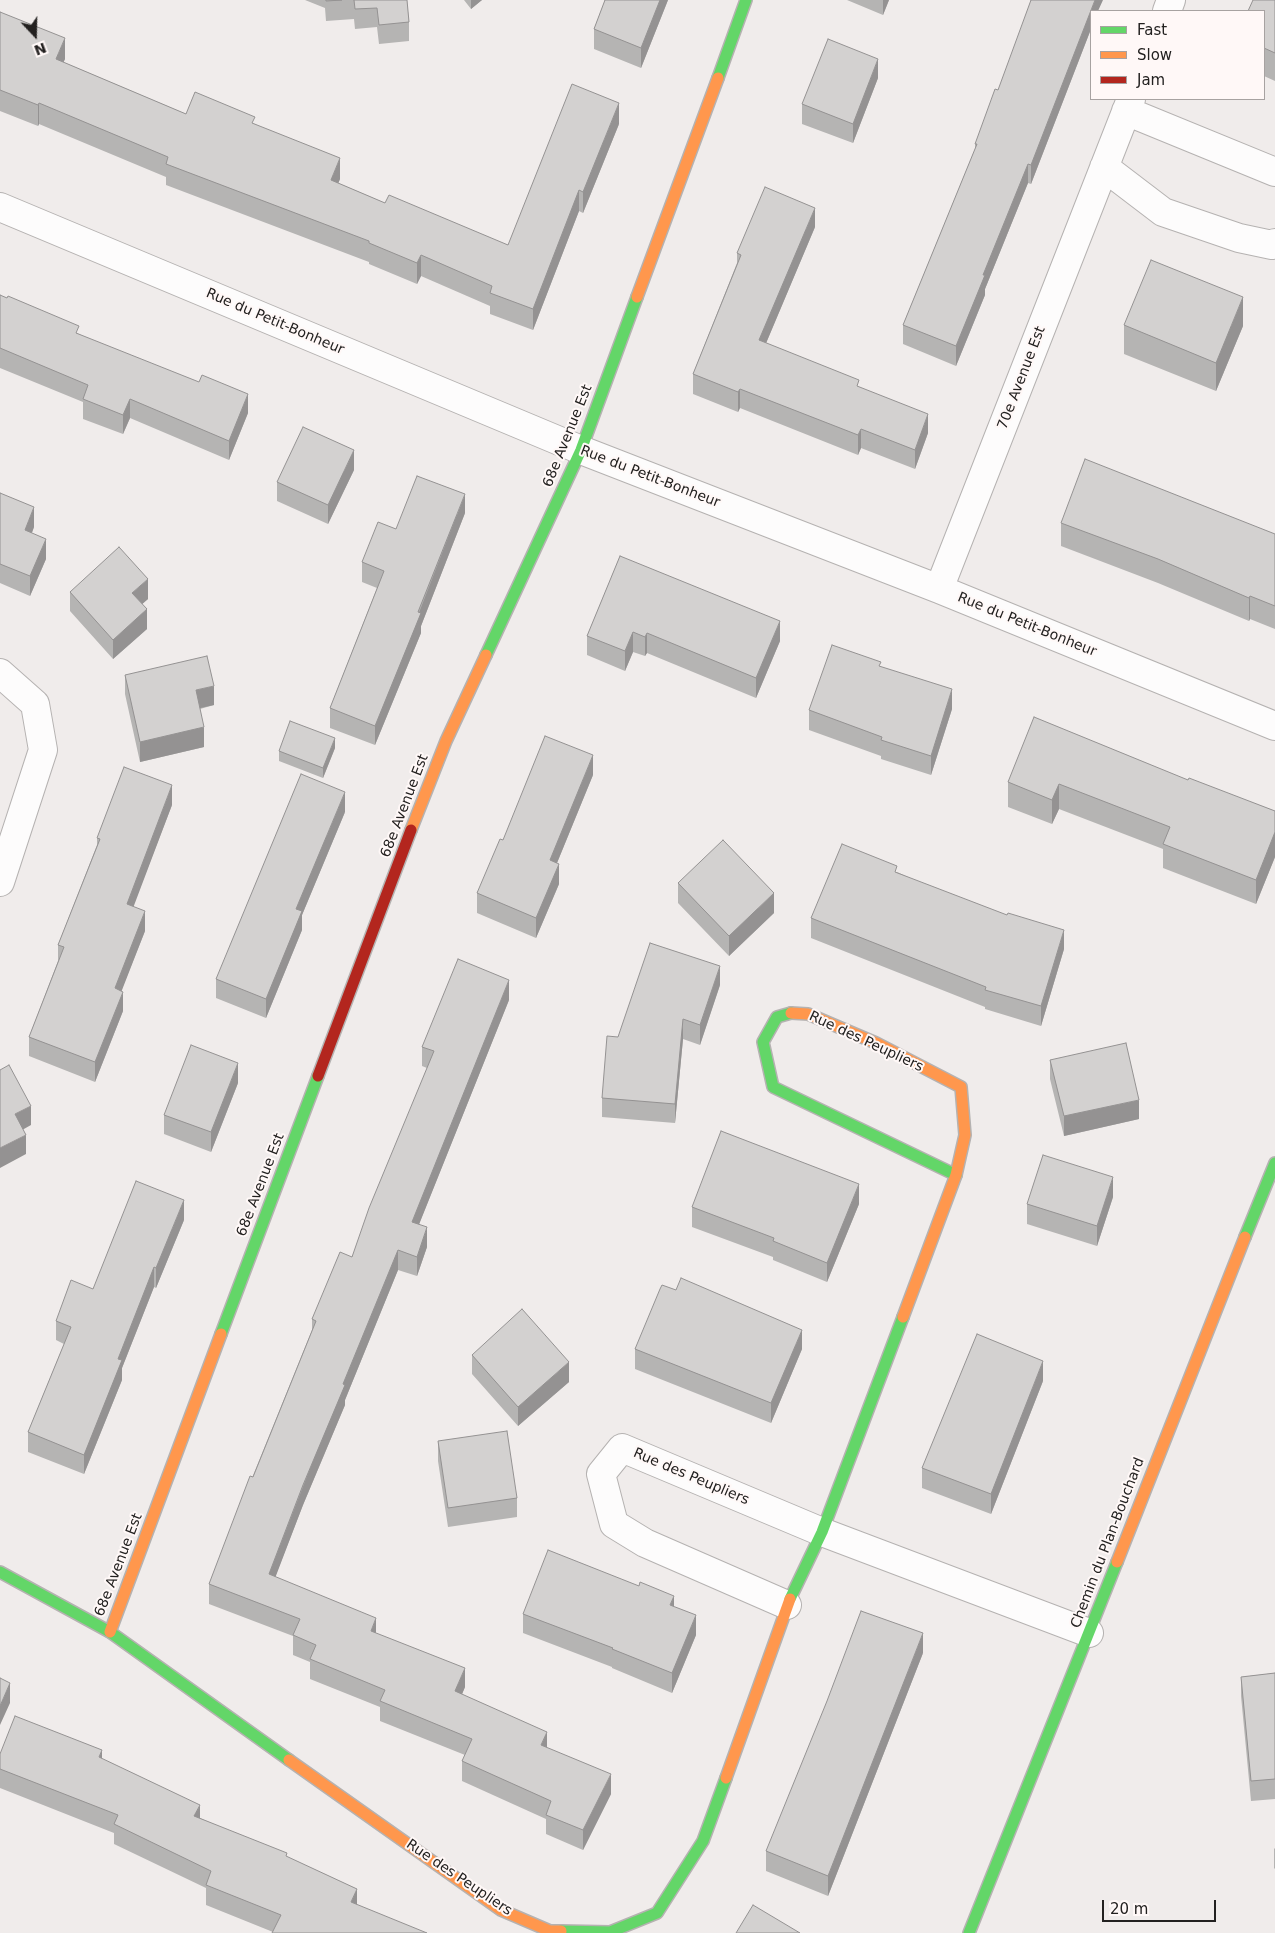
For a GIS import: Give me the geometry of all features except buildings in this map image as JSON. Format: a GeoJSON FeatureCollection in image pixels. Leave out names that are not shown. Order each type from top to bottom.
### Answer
{"type":"FeatureCollection","features":[{"type":"Feature","properties":{"kind":"street","name":"68e Avenue Est"},"geometry":{"type":"LineString","coordinates":[[110,1632],[379,914],[446,741],[581,450],[746,0]]}},
{"type":"Feature","properties":{"kind":"street","name":"70e Avenue Est"},"geometry":{"type":"LineString","coordinates":[[939,589],[1128,105],[1275,172]]}},
{"type":"Feature","properties":{"kind":"street"},"geometry":{"type":"LineString","coordinates":[[1104,167],[1162,212],[1239,238],[1272,245],[1275,243]]}},
{"type":"Feature","properties":{"kind":"street","name":"Rue du Petit-Bonheur"},"geometry":{"type":"LineString","coordinates":[[0,207],[581,450],[939,589],[1275,726]]}},
{"type":"Feature","properties":{"kind":"street"},"geometry":{"type":"LineString","coordinates":[[0,673],[35,704],[43,750],[0,882]]}},
{"type":"Feature","properties":{"kind":"street","name":"Rue des Peupliers"},"geometry":{"type":"LineString","coordinates":[[0,1572],[110,1632],[502,1910],[550,1931],[610,1932],[657,1913],[703,1841],[787,1605],[822,1532],[956,1175],[966,1135],[961,1087],[876,1043],[808,1014],[792,1012],[777,1017],[763,1042],[773,1087],[956,1175]]}},
{"type":"Feature","properties":{"kind":"street","name":"Chemin du Plan-Bouchard"},"geometry":{"type":"LineString","coordinates":[[969,1933],[1275,1164]]}},
{"type":"Feature","properties":{"kind":"street","name":"Rue des Peupliers"},"geometry":{"type":"LineString","coordinates":[[787,1605],[645,1543],[614,1524],[602,1474],[622,1448],[822,1532],[1089,1633]]}},
{"type":"Feature","properties":{"kind":"traffic: fast"},"geometry":{"type":"LineString","coordinates":[[718,78],[746,0]]}},
{"type":"Feature","properties":{"kind":"traffic: fast"},"geometry":{"type":"LineString","coordinates":[[486,655],[581,450],[637,297]]}},
{"type":"Feature","properties":{"kind":"traffic: fast"},"geometry":{"type":"LineString","coordinates":[[791,1013],[777,1017],[763,1042],[773,1087],[956,1175]]}},
{"type":"Feature","properties":{"kind":"traffic: fast"},"geometry":{"type":"LineString","coordinates":[[221,1334],[318,1076]]}},
{"type":"Feature","properties":{"kind":"traffic: fast"},"geometry":{"type":"LineString","coordinates":[[1245,1237],[1275,1163]]}},
{"type":"Feature","properties":{"kind":"traffic: fast"},"geometry":{"type":"LineString","coordinates":[[790,1599],[822,1532],[903,1317]]}},
{"type":"Feature","properties":{"kind":"traffic: fast"},"geometry":{"type":"LineString","coordinates":[[969,1933],[1117,1562]]}},
{"type":"Feature","properties":{"kind":"traffic: fast"},"geometry":{"type":"LineString","coordinates":[[0,1572],[110,1632],[289,1760]]}},
{"type":"Feature","properties":{"kind":"traffic: fast"},"geometry":{"type":"LineString","coordinates":[[561,1931],[610,1932],[657,1913],[703,1841],[726,1778]]}},
{"type":"Feature","properties":{"kind":"traffic: slow"},"geometry":{"type":"LineString","coordinates":[[637,297],[718,78]]}},
{"type":"Feature","properties":{"kind":"traffic: slow"},"geometry":{"type":"LineString","coordinates":[[411,830],[446,741],[486,655]]}},
{"type":"Feature","properties":{"kind":"traffic: slow"},"geometry":{"type":"LineString","coordinates":[[791,1013],[808,1014],[876,1043],[961,1087],[965,1135],[956,1175],[903,1317]]}},
{"type":"Feature","properties":{"kind":"traffic: slow"},"geometry":{"type":"LineString","coordinates":[[1117,1562],[1245,1237]]}},
{"type":"Feature","properties":{"kind":"traffic: slow"},"geometry":{"type":"LineString","coordinates":[[110,1632],[221,1334]]}},
{"type":"Feature","properties":{"kind":"traffic: slow"},"geometry":{"type":"LineString","coordinates":[[726,1778],[790,1599]]}},
{"type":"Feature","properties":{"kind":"traffic: slow"},"geometry":{"type":"LineString","coordinates":[[289,1760],[501,1910],[550,1931],[561,1931]]}},
{"type":"Feature","properties":{"kind":"traffic: jam"},"geometry":{"type":"LineString","coordinates":[[318,1076],[411,830]]}}]}
